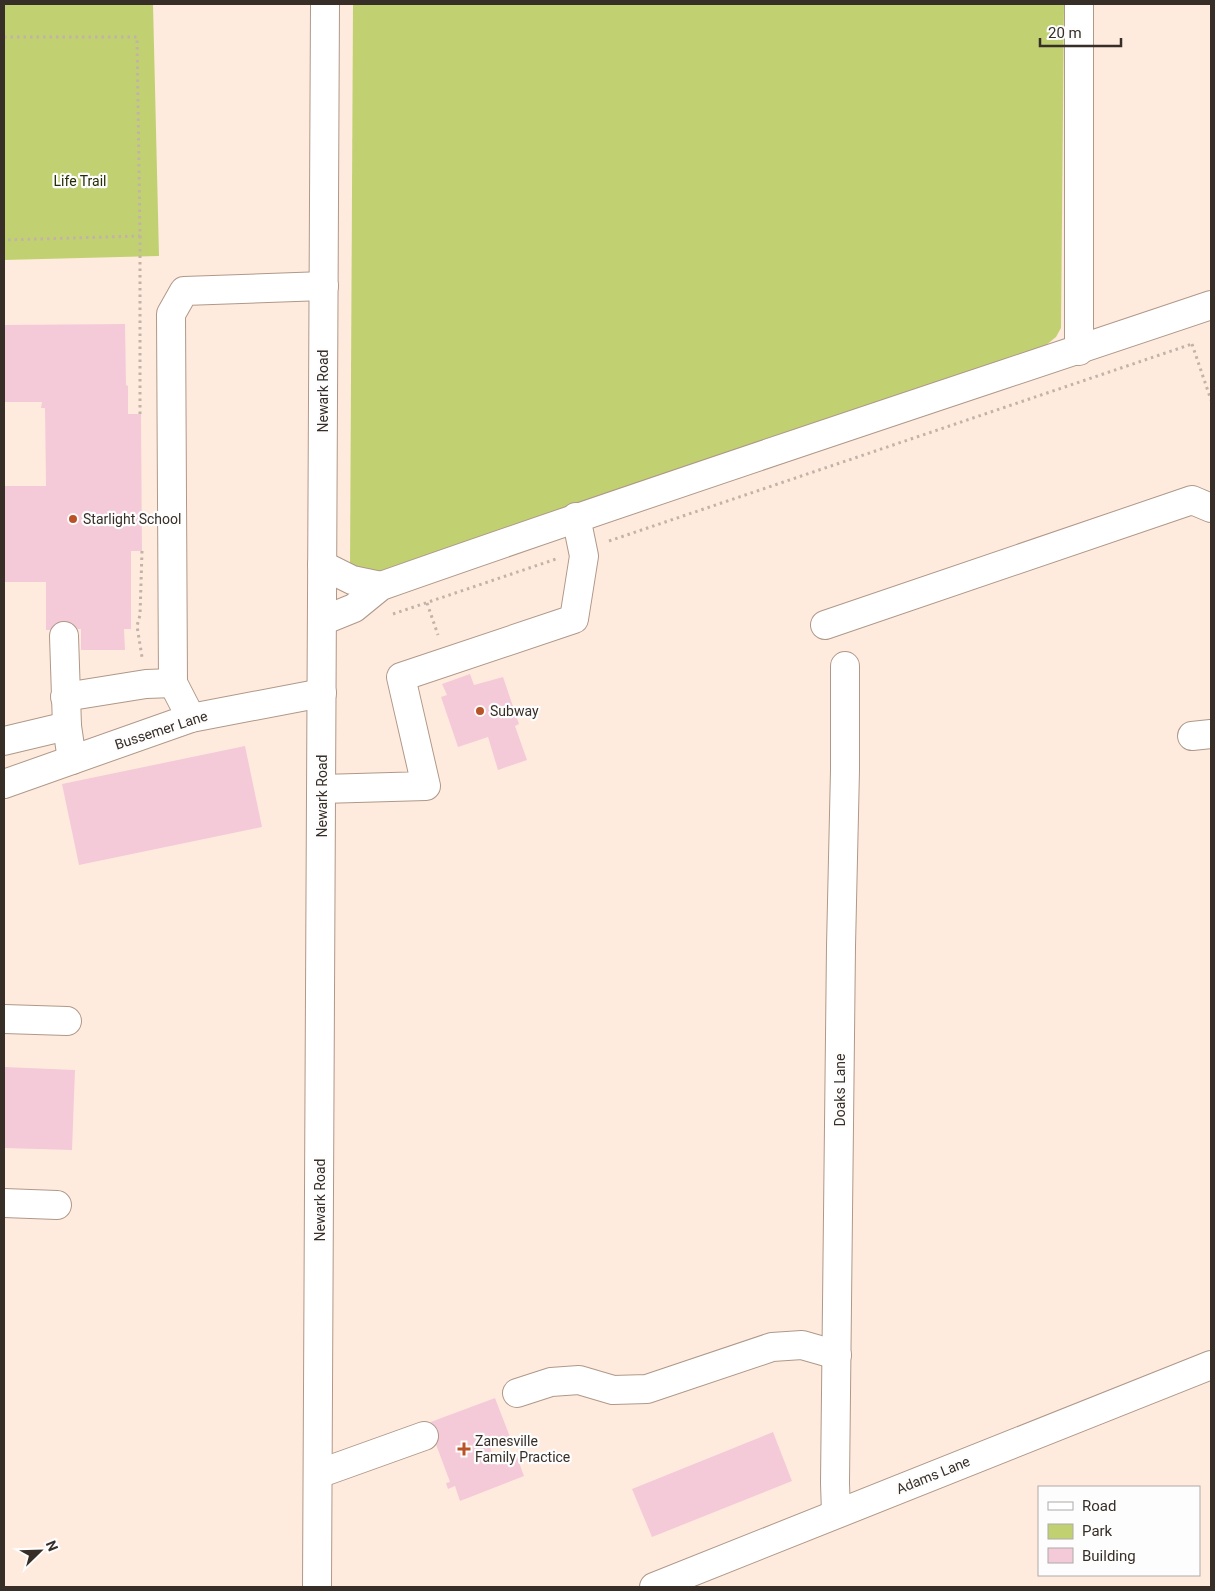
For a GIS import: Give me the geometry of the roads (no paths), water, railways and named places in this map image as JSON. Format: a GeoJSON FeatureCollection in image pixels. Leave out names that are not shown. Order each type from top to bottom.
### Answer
{"type":"FeatureCollection","features":[{"type":"Feature","properties":{"kind":"street","name":"Newark Road"},"geometry":{"type":"LineString","coordinates":[[317,1587],[326,4]]}},
{"type":"Feature","properties":{"kind":"street"},"geometry":{"type":"LineString","coordinates":[[1079,4],[1079,351]]}},
{"type":"Feature","properties":{"kind":"street"},"geometry":{"type":"LineString","coordinates":[[191,718],[173,683],[171,314],[184,291],[324,286]]}},
{"type":"Feature","properties":{"kind":"street"},"geometry":{"type":"LineString","coordinates":[[322,621],[354,608],[381,586],[576,518],[1079,351],[1211,305]]}},
{"type":"Feature","properties":{"kind":"street"},"geometry":{"type":"LineString","coordinates":[[825,626],[1192,500],[1211,508]]}},
{"type":"Feature","properties":{"kind":"street"},"geometry":{"type":"LineString","coordinates":[[322,789],[426,786],[401,677],[574,619],[584,556],[576,518]]}},
{"type":"Feature","properties":{"kind":"street"},"geometry":{"type":"LineString","coordinates":[[322,565],[352,580],[381,586]]}},
{"type":"Feature","properties":{"kind":"street"},"geometry":{"type":"LineString","coordinates":[[64,636],[65,697],[72,760]]}},
{"type":"Feature","properties":{"kind":"street","name":"Doaks Lane"},"geometry":{"type":"LineString","coordinates":[[836,1513],[841,946],[846,770],[845,666]]}},
{"type":"Feature","properties":{"kind":"street"},"geometry":{"type":"LineString","coordinates":[[65,697],[146,684],[173,683]]}},
{"type":"Feature","properties":{"kind":"street","name":"Bussemer Lane"},"geometry":{"type":"LineString","coordinates":[[4,784],[191,718],[322,693]]}},
{"type":"Feature","properties":{"kind":"street"},"geometry":{"type":"LineString","coordinates":[[4,741],[67,726]]}},
{"type":"Feature","properties":{"kind":"street"},"geometry":{"type":"LineString","coordinates":[[4,1019],[67,1022]]}},
{"type":"Feature","properties":{"kind":"street"},"geometry":{"type":"LineString","coordinates":[[4,1203],[57,1205]]}},
{"type":"Feature","properties":{"kind":"street"},"geometry":{"type":"LineString","coordinates":[[517,1393],[551,1382],[579,1380],[612,1390],[647,1389],[772,1347],[802,1345],[837,1355]]}},
{"type":"Feature","properties":{"kind":"street","name":"Adams Lane"},"geometry":{"type":"LineString","coordinates":[[654,1587],[1211,1365]]}},
{"type":"Feature","properties":{"kind":"street"},"geometry":{"type":"LineString","coordinates":[[318,1474],[424,1436]]}},
{"type":"Feature","properties":{"kind":"place","name":"Starlight School"},"geometry":{"type":"Point","coordinates":[73,519]}},
{"type":"Feature","properties":{"kind":"place","name":"Subway"},"geometry":{"type":"Point","coordinates":[480,711]}},
{"type":"Feature","properties":{"kind":"place","name":"Zanesville Family Practice"},"geometry":{"type":"Point","coordinates":[464,1449]}},
{"type":"Feature","properties":{"kind":"park label","name":"Life Trail"},"geometry":{"type":"Point","coordinates":[80,181]}}]}
